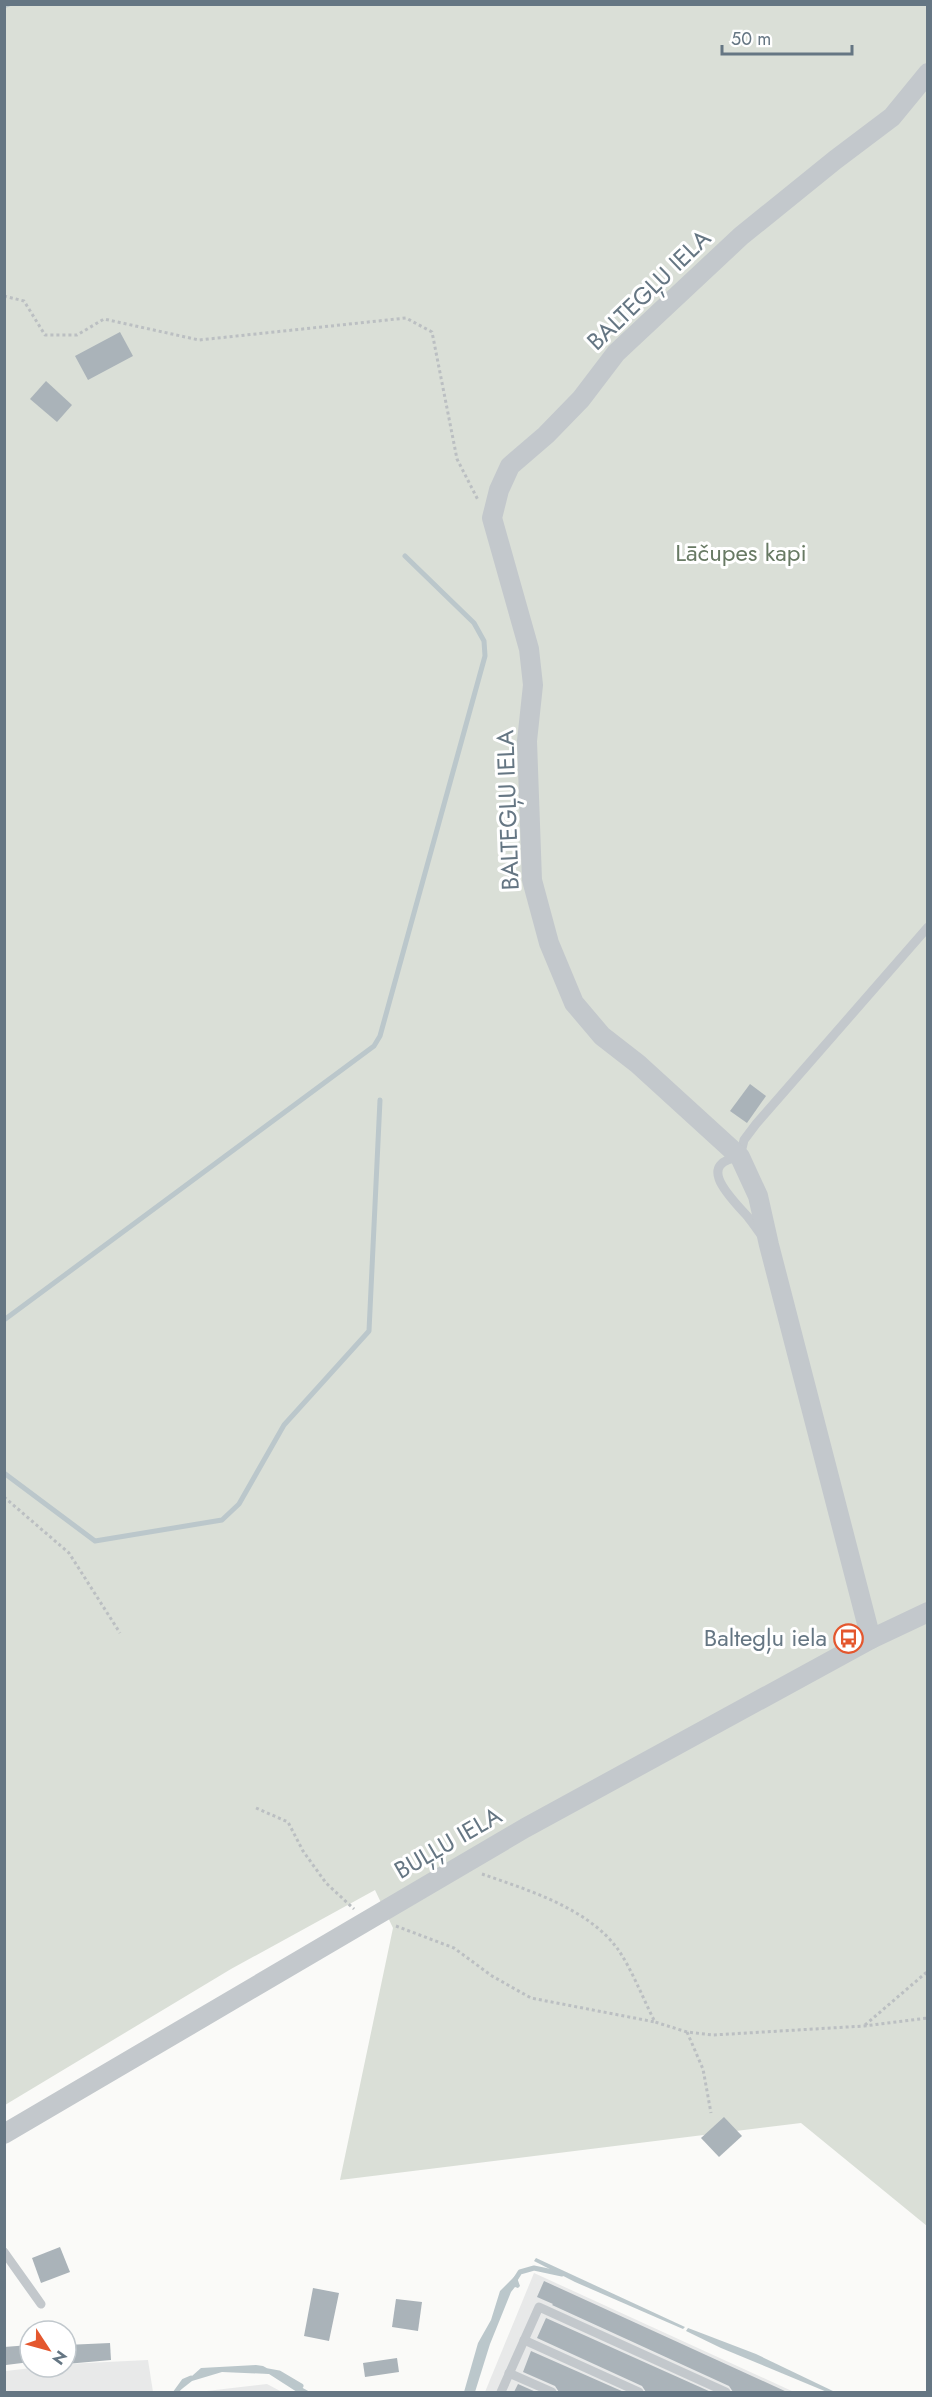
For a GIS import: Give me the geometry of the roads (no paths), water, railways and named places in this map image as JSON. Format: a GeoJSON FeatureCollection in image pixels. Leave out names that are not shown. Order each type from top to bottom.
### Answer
{"type":"FeatureCollection","features":[{"type":"Feature","properties":{"kind":"street","name":"BALTEGĻU IELA"},"geometry":{"type":"LineString","coordinates":[[871,1639],[769,1245],[759,1196],[740,1157],[638,1064],[602,1036],[574,1003],[549,943],[532,880],[527,741],[533,685],[529,649],[492,518],[510,466],[546,435],[582,399],[616,353],[741,236],[892,117],[927,73]]}},
{"type":"Feature","properties":{"kind":"street","name":"BUĻĻU IELA"},"geometry":{"type":"LineString","coordinates":[[4,2134],[525,1828],[871,1639],[927,1612]]}},
{"type":"Feature","properties":{"kind":"lane"},"geometry":{"type":"LineString","coordinates":[[769,1245],[723,1191],[717,1173],[728,1158],[740,1157],[744,1140],[756,1124],[927,927]]}},
{"type":"Feature","properties":{"kind":"lane"},"geometry":{"type":"LineString","coordinates":[[4,2252],[41,2304]]}},
{"type":"Feature","properties":{"kind":"lane"},"geometry":{"type":"LineString","coordinates":[[501,2392],[539,2307],[726,2392]]}},
{"type":"Feature","properties":{"kind":"lane"},"geometry":{"type":"LineString","coordinates":[[524,2340],[639,2392]]}},
{"type":"Feature","properties":{"kind":"lane"},"geometry":{"type":"LineString","coordinates":[[509,2373],[552,2392]]}},
{"type":"Feature","properties":{"kind":"waterway"},"geometry":{"type":"LineString","coordinates":[[4,6],[9,4]]}},
{"type":"Feature","properties":{"kind":"waterway"},"geometry":{"type":"LineString","coordinates":[[4,1320],[374,1046],[380,1036],[485,656],[484,641],[474,623],[405,556]]}},
{"type":"Feature","properties":{"kind":"waterway"},"geometry":{"type":"LineString","coordinates":[[4,1473],[95,1541],[222,1520],[239,1504],[284,1425],[369,1331],[380,1100]]}},
{"type":"Feature","properties":{"kind":"waterway"},"geometry":{"type":"LineString","coordinates":[[513,2283],[520,2272],[534,2268],[562,2274]]}},
{"type":"Feature","properties":{"kind":"waterway"},"geometry":{"type":"LineString","coordinates":[[268,2371],[279,2373],[301,2386]]}},
{"type":"Feature","properties":{"kind":"waterway"},"geometry":{"type":"LineString","coordinates":[[176,2392],[184,2381],[191,2378]]}},
{"type":"Feature","properties":{"kind":"place","name":"Baltegļu iela"},"geometry":{"type":"Point","coordinates":[848,1638]}},
{"type":"Feature","properties":{"kind":"park label","name":"Lāčupes kapi"},"geometry":{"type":"Point","coordinates":[741,553]}}]}
